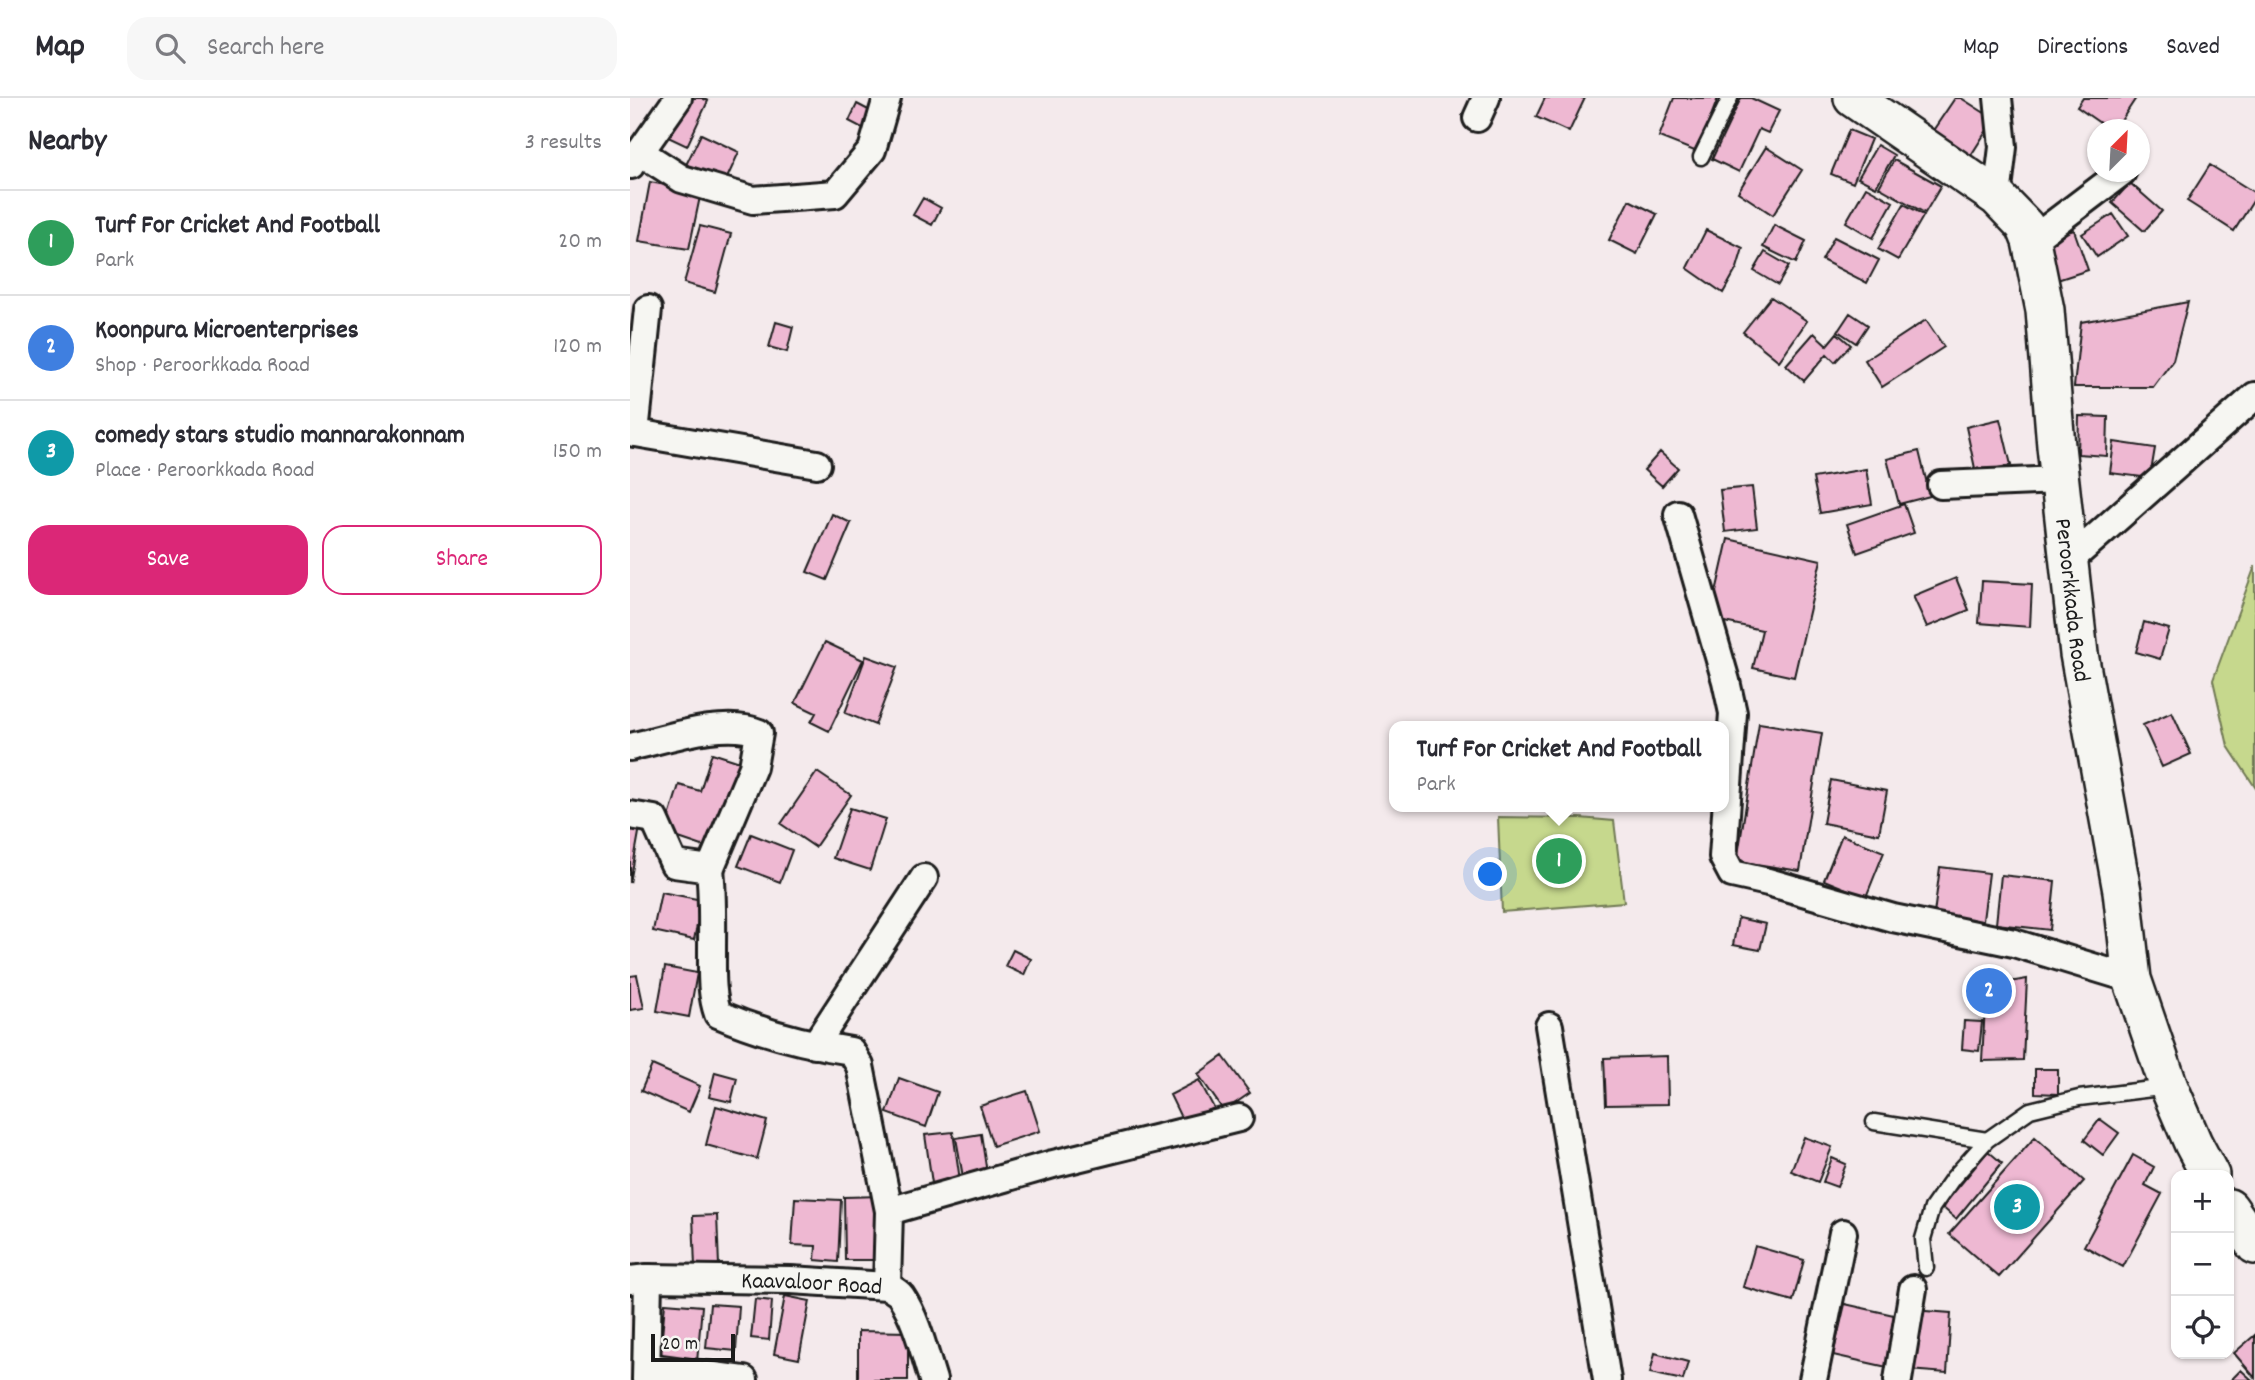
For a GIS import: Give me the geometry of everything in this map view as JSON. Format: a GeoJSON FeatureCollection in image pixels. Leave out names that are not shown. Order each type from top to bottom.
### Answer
{"type":"FeatureCollection","features":[{"type":"Feature","properties":{"kind":"main road","name":"Peroorkkada Road"},"geometry":{"type":"LineString","coordinates":[[1853,98],[1997,197],[2025,226],[2031,241],[2045,310],[2079,654],[2122,891],[2132,979],[2169,1087],[2207,1170]]}},
{"type":"Feature","properties":{"kind":"main road"},"geometry":{"type":"LineString","coordinates":[[2234,1215],[2255,1245]]}},
{"type":"Feature","properties":{"kind":"street"},"geometry":{"type":"LineString","coordinates":[[678,98],[635,159],[682,179],[753,200],[835,194],[872,150],[887,98]]}},
{"type":"Feature","properties":{"kind":"street"},"geometry":{"type":"LineString","coordinates":[[1997,197],[2003,147],[1998,98]]}},
{"type":"Feature","properties":{"kind":"street"},"geometry":{"type":"LineString","coordinates":[[2031,241],[2109,182]]}},
{"type":"Feature","properties":{"kind":"street"},"geometry":{"type":"LineString","coordinates":[[648,309],[633,433],[817,464]]}},
{"type":"Feature","properties":{"kind":"street"},"geometry":{"type":"LineString","coordinates":[[2069,561],[2255,396]]}},
{"type":"Feature","properties":{"kind":"street"},"geometry":{"type":"LineString","coordinates":[[1941,485],[2060,480]]}},
{"type":"Feature","properties":{"kind":"street"},"geometry":{"type":"LineString","coordinates":[[1678,514],[1733,713],[1729,771]]}},
{"type":"Feature","properties":{"kind":"street"},"geometry":{"type":"LineString","coordinates":[[630,747],[716,729],[749,729],[758,733],[753,767],[710,869],[713,1000],[718,1014],[815,1045],[850,1051],[860,1066],[889,1211],[887,1286]]}},
{"type":"Feature","properties":{"kind":"street"},"geometry":{"type":"LineString","coordinates":[[1726,812],[1723,857],[1732,874],[1893,918],[2014,943],[2132,979]]}},
{"type":"Feature","properties":{"kind":"street"},"geometry":{"type":"LineString","coordinates":[[630,815],[654,819],[674,864],[710,869]]}},
{"type":"Feature","properties":{"kind":"street"},"geometry":{"type":"LineString","coordinates":[[815,1045],[924,877]]}},
{"type":"Feature","properties":{"kind":"street"},"geometry":{"type":"LineString","coordinates":[[1549,1026],[1607,1380]]}},
{"type":"Feature","properties":{"kind":"street"},"geometry":{"type":"LineString","coordinates":[[889,1211],[1053,1164],[1239,1118]]}},
{"type":"Feature","properties":{"kind":"street"},"geometry":{"type":"LineString","coordinates":[[1813,1380],[1843,1233]]}},
{"type":"Feature","properties":{"kind":"street"},"geometry":{"type":"LineString","coordinates":[[1898,1380],[1920,1278]]}},
{"type":"Feature","properties":{"kind":"street"},"geometry":{"type":"LineString","coordinates":[[639,1279],[646,1373],[744,1380]]}},
{"type":"Feature","properties":{"kind":"street","name":"Kaavaloor Road"},"geometry":{"type":"LineString","coordinates":[[639,1279],[791,1280],[887,1286],[899,1293],[909,1312],[919,1334],[933,1380]]}},
{"type":"Feature","properties":{"kind":"lane"},"geometry":{"type":"LineString","coordinates":[[1700,156],[1730,98]]}},
{"type":"Feature","properties":{"kind":"lane"},"geometry":{"type":"LineString","coordinates":[[1920,1278],[1923,1239],[1932,1208],[1953,1178],[1987,1140],[2030,1110],[2078,1098],[2169,1087]]}},
{"type":"Feature","properties":{"kind":"lane"},"geometry":{"type":"LineString","coordinates":[[1874,1122],[1987,1140]]}},
{"type":"Feature","properties":{"kind":"green space"},"geometry":{"type":"Polygon","coordinates":[[[2255,566],[2255,787],[2228,746],[2213,680],[2255,566]]]}},
{"type":"Feature","properties":{"kind":"green space"},"geometry":{"type":"Polygon","coordinates":[[[1498,817],[1614,821],[1624,902],[1502,912],[1498,817]]]}},
{"type":"Feature","properties":{"kind":"building"},"geometry":{"type":"Polygon","coordinates":[[[684,98],[702,98],[708,101],[687,146],[666,136],[684,98]]]}},
{"type":"Feature","properties":{"kind":"building"},"geometry":{"type":"Polygon","coordinates":[[[1545,98],[1585,98],[1569,132],[1536,117],[1545,98]]]}},
{"type":"Feature","properties":{"kind":"building"},"geometry":{"type":"Polygon","coordinates":[[[1674,98],[1718,98],[1697,152],[1659,137],[1674,98]]]}},
{"type":"Feature","properties":{"kind":"building"},"geometry":{"type":"Polygon","coordinates":[[[1741,98],[1751,98],[1779,111],[1768,133],[1759,129],[1739,172],[1712,159],[1741,98]]]}},
{"type":"Feature","properties":{"kind":"building"},"geometry":{"type":"Polygon","coordinates":[[[1955,98],[1961,98],[1994,119],[1966,163],[1928,138],[1955,98]]]}},
{"type":"Feature","properties":{"kind":"building"},"geometry":{"type":"Polygon","coordinates":[[[2083,98],[2136,98],[2122,119],[2094,119],[2077,107],[2083,98]]]}},
{"type":"Feature","properties":{"kind":"building"},"geometry":{"type":"Polygon","coordinates":[[[857,104],[876,114],[868,131],[849,121],[857,104]]]}},
{"type":"Feature","properties":{"kind":"building"},"geometry":{"type":"Polygon","coordinates":[[[1849,130],[1871,139],[1853,183],[1831,174],[1849,130]]]}},
{"type":"Feature","properties":{"kind":"building"},"geometry":{"type":"Polygon","coordinates":[[[701,134],[739,152],[723,187],[684,169],[701,134]]]}},
{"type":"Feature","properties":{"kind":"building"},"geometry":{"type":"Polygon","coordinates":[[[1877,145],[1894,155],[1876,187],[1858,178],[1877,145]]]}},
{"type":"Feature","properties":{"kind":"building"},"geometry":{"type":"Polygon","coordinates":[[[1766,147],[1802,170],[1773,215],[1738,192],[1766,147]]]}},
{"type":"Feature","properties":{"kind":"building"},"geometry":{"type":"Polygon","coordinates":[[[1894,160],[1941,186],[1925,213],[1879,187],[1894,160]]]}},
{"type":"Feature","properties":{"kind":"building"},"geometry":{"type":"Polygon","coordinates":[[[2210,165],[2255,193],[2255,198],[2234,231],[2187,201],[2210,165]]]}},
{"type":"Feature","properties":{"kind":"building"},"geometry":{"type":"Polygon","coordinates":[[[650,182],[701,192],[689,249],[639,241],[650,182]]]}},
{"type":"Feature","properties":{"kind":"building"},"geometry":{"type":"Polygon","coordinates":[[[2130,183],[2162,211],[2144,231],[2112,203],[2130,183]]]}},
{"type":"Feature","properties":{"kind":"building"},"geometry":{"type":"Polygon","coordinates":[[[1866,187],[1893,202],[1873,238],[1846,222],[1866,187]]]}},
{"type":"Feature","properties":{"kind":"building"},"geometry":{"type":"Polygon","coordinates":[[[923,198],[941,208],[932,225],[913,215],[923,198]]]}},
{"type":"Feature","properties":{"kind":"building"},"geometry":{"type":"Polygon","coordinates":[[[1629,200],[1657,214],[1637,254],[1609,240],[1629,200]]]}},
{"type":"Feature","properties":{"kind":"building"},"geometry":{"type":"Polygon","coordinates":[[[1904,204],[1924,215],[1898,260],[1878,249],[1904,204]]]}},
{"type":"Feature","properties":{"kind":"building"},"geometry":{"type":"Polygon","coordinates":[[[2113,214],[2128,236],[2097,257],[2082,234],[2113,214]]]}},
{"type":"Feature","properties":{"kind":"building"},"geometry":{"type":"Polygon","coordinates":[[[1774,225],[1806,241],[1796,263],[1763,247],[1774,225]]]}},
{"type":"Feature","properties":{"kind":"building"},"geometry":{"type":"Polygon","coordinates":[[[700,226],[731,234],[715,292],[684,283],[700,226]]]}},
{"type":"Feature","properties":{"kind":"building"},"geometry":{"type":"Polygon","coordinates":[[[1706,230],[1743,248],[1737,268],[1723,293],[1687,268],[1706,230]]]}},
{"type":"Feature","properties":{"kind":"building"},"geometry":{"type":"Polygon","coordinates":[[[2074,230],[2088,270],[2051,282],[2037,242],[2074,230]]]}},
{"type":"Feature","properties":{"kind":"building"},"geometry":{"type":"Polygon","coordinates":[[[1834,237],[1879,260],[1867,283],[1822,260],[1834,237]]]}},
{"type":"Feature","properties":{"kind":"building"},"geometry":{"type":"Polygon","coordinates":[[[1765,252],[1789,266],[1778,285],[1754,271],[1765,252]]]}},
{"type":"Feature","properties":{"kind":"building"},"geometry":{"type":"Polygon","coordinates":[[[1771,297],[1807,321],[1779,361],[1743,332],[1771,297]]]}},
{"type":"Feature","properties":{"kind":"building"},"geometry":{"type":"Polygon","coordinates":[[[2188,302],[2173,360],[2153,387],[2074,387],[2081,322],[2188,302]]]}},
{"type":"Feature","properties":{"kind":"building"},"geometry":{"type":"Polygon","coordinates":[[[1850,313],[1868,325],[1856,343],[1838,331],[1850,313]]]}},
{"type":"Feature","properties":{"kind":"building"},"geometry":{"type":"Polygon","coordinates":[[[1926,320],[1944,347],[1882,387],[1865,360],[1926,320]]]}},
{"type":"Feature","properties":{"kind":"building"},"geometry":{"type":"Polygon","coordinates":[[[776,322],[793,327],[787,352],[769,347],[776,322]]]}},
{"type":"Feature","properties":{"kind":"building"},"geometry":{"type":"Polygon","coordinates":[[[1814,333],[1827,345],[1837,333],[1851,345],[1835,362],[1827,354],[1804,381],[1786,365],[1814,333]]]}},
{"type":"Feature","properties":{"kind":"building"},"geometry":{"type":"Polygon","coordinates":[[[2079,416],[2108,417],[2107,456],[2078,454],[2079,416]]]}},
{"type":"Feature","properties":{"kind":"building"},"geometry":{"type":"Polygon","coordinates":[[[2000,419],[2011,465],[1976,473],[1966,427],[2000,419]]]}},
{"type":"Feature","properties":{"kind":"building"},"geometry":{"type":"Polygon","coordinates":[[[2114,442],[2155,448],[2150,478],[2110,473],[2114,442]]]}},
{"type":"Feature","properties":{"kind":"building"},"geometry":{"type":"Polygon","coordinates":[[[1919,451],[1930,496],[1899,504],[1887,459],[1919,451]]]}},
{"type":"Feature","properties":{"kind":"building"},"geometry":{"type":"Polygon","coordinates":[[[1660,452],[1678,468],[1662,486],[1644,470],[1660,452]]]}},
{"type":"Feature","properties":{"kind":"building"},"geometry":{"type":"Polygon","coordinates":[[[1866,469],[1872,504],[1820,513],[1813,478],[1866,469]]]}},
{"type":"Feature","properties":{"kind":"building"},"geometry":{"type":"Polygon","coordinates":[[[1752,487],[1757,528],[1725,532],[1720,490],[1752,487]]]}},
{"type":"Feature","properties":{"kind":"building"},"geometry":{"type":"Polygon","coordinates":[[[1904,504],[1914,533],[1857,553],[1847,524],[1904,504]]]}},
{"type":"Feature","properties":{"kind":"building"},"geometry":{"type":"Polygon","coordinates":[[[832,514],[851,523],[827,580],[807,572],[832,514]]]}},
{"type":"Feature","properties":{"kind":"building"},"geometry":{"type":"Polygon","coordinates":[[[1728,539],[1821,560],[1794,677],[1753,668],[1762,630],[1710,619],[1728,539]]]}},
{"type":"Feature","properties":{"kind":"building"},"geometry":{"type":"Polygon","coordinates":[[[1956,578],[1969,610],[1927,627],[1913,596],[1956,578]]]}},
{"type":"Feature","properties":{"kind":"building"},"geometry":{"type":"Polygon","coordinates":[[[1982,581],[2032,584],[2030,627],[1979,623],[1982,581]]]}},
{"type":"Feature","properties":{"kind":"building"},"geometry":{"type":"Polygon","coordinates":[[[2144,622],[2169,629],[2160,659],[2136,652],[2144,622]]]}},
{"type":"Feature","properties":{"kind":"building"},"geometry":{"type":"Polygon","coordinates":[[[825,642],[863,660],[829,731],[811,722],[816,713],[795,703],[825,642]]]}},
{"type":"Feature","properties":{"kind":"building"},"geometry":{"type":"Polygon","coordinates":[[[866,656],[897,667],[875,725],[845,713],[866,656]]]}},
{"type":"Feature","properties":{"kind":"building"},"geometry":{"type":"Polygon","coordinates":[[[2172,712],[2191,754],[2162,767],[2143,725],[2172,712]]]}},
{"type":"Feature","properties":{"kind":"building"},"geometry":{"type":"Polygon","coordinates":[[[1759,723],[1822,733],[1800,871],[1737,861],[1759,723]]]}},
{"type":"Feature","properties":{"kind":"building"},"geometry":{"type":"Polygon","coordinates":[[[712,753],[743,763],[714,850],[664,833],[679,785],[700,791],[712,753]]]}},
{"type":"Feature","properties":{"kind":"building"},"geometry":{"type":"Polygon","coordinates":[[[817,772],[851,795],[815,847],[781,824],[817,772]]]}},
{"type":"Feature","properties":{"kind":"building"},"geometry":{"type":"Polygon","coordinates":[[[1831,780],[1887,791],[1879,834],[1823,823],[1831,780]]]}},
{"type":"Feature","properties":{"kind":"building"},"geometry":{"type":"Polygon","coordinates":[[[850,808],[886,819],[870,870],[833,858],[850,808]]]}},
{"type":"Feature","properties":{"kind":"building"},"geometry":{"type":"Polygon","coordinates":[[[630,825],[640,827],[630,883],[630,825]]]}},
{"type":"Feature","properties":{"kind":"building"},"geometry":{"type":"Polygon","coordinates":[[[751,834],[792,850],[780,882],[738,866],[751,834]]]}},
{"type":"Feature","properties":{"kind":"building"},"geometry":{"type":"Polygon","coordinates":[[[1842,835],[1884,852],[1866,897],[1824,880],[1842,835]]]}},
{"type":"Feature","properties":{"kind":"building"},"geometry":{"type":"Polygon","coordinates":[[[1940,867],[1989,873],[1982,928],[1933,922],[1940,867]]]}},
{"type":"Feature","properties":{"kind":"building"},"geometry":{"type":"Polygon","coordinates":[[[2001,875],[2055,881],[2050,930],[1996,924],[2001,875]]]}},
{"type":"Feature","properties":{"kind":"building"},"geometry":{"type":"Polygon","coordinates":[[[661,892],[702,900],[694,940],[653,931],[661,892]]]}},
{"type":"Feature","properties":{"kind":"building"},"geometry":{"type":"Polygon","coordinates":[[[1738,918],[1766,924],[1760,950],[1733,945],[1738,918]]]}},
{"type":"Feature","properties":{"kind":"building"},"geometry":{"type":"Polygon","coordinates":[[[1013,950],[1031,959],[1024,975],[1005,966],[1013,950]]]}},
{"type":"Feature","properties":{"kind":"building"},"geometry":{"type":"Polygon","coordinates":[[[665,967],[697,973],[689,1017],[657,1011],[665,967]]]}},
{"type":"Feature","properties":{"kind":"building"},"geometry":{"type":"Polygon","coordinates":[[[637,975],[644,1008],[630,1010],[630,976],[637,975]]]}},
{"type":"Feature","properties":{"kind":"building"},"geometry":{"type":"Polygon","coordinates":[[[2027,979],[2023,1060],[1982,1061],[1986,986],[2027,979]]]}},
{"type":"Feature","properties":{"kind":"building"},"geometry":{"type":"Polygon","coordinates":[[[1964,1021],[1982,1022],[1979,1051],[1962,1049],[1964,1021]]]}},
{"type":"Feature","properties":{"kind":"building"},"geometry":{"type":"Polygon","coordinates":[[[1223,1056],[1250,1093],[1224,1111],[1198,1074],[1223,1056]]]}},
{"type":"Feature","properties":{"kind":"building"},"geometry":{"type":"Polygon","coordinates":[[[1667,1056],[1668,1104],[1606,1105],[1604,1058],[1667,1056]]]}},
{"type":"Feature","properties":{"kind":"building"},"geometry":{"type":"Polygon","coordinates":[[[652,1065],[700,1086],[689,1112],[641,1091],[652,1065]]]}},
{"type":"Feature","properties":{"kind":"building"},"geometry":{"type":"Polygon","coordinates":[[[2035,1069],[2058,1069],[2058,1094],[2035,1093],[2035,1069]]]}},
{"type":"Feature","properties":{"kind":"building"},"geometry":{"type":"Polygon","coordinates":[[[715,1072],[737,1078],[731,1102],[709,1097],[715,1072]]]}},
{"type":"Feature","properties":{"kind":"building"},"geometry":{"type":"Polygon","coordinates":[[[899,1078],[938,1092],[926,1127],[887,1113],[899,1078]]]}},
{"type":"Feature","properties":{"kind":"building"},"geometry":{"type":"Polygon","coordinates":[[[1199,1080],[1214,1108],[1184,1124],[1170,1095],[1199,1080]]]}},
{"type":"Feature","properties":{"kind":"building"},"geometry":{"type":"Polygon","coordinates":[[[1027,1091],[1040,1131],[993,1146],[980,1106],[1027,1091]]]}},
{"type":"Feature","properties":{"kind":"building"},"geometry":{"type":"Polygon","coordinates":[[[716,1106],[767,1121],[757,1159],[706,1145],[716,1106]]]}},
{"type":"Feature","properties":{"kind":"building"},"geometry":{"type":"Polygon","coordinates":[[[2100,1119],[2119,1133],[2103,1155],[2084,1140],[2100,1119]]]}},
{"type":"Feature","properties":{"kind":"building"},"geometry":{"type":"Polygon","coordinates":[[[953,1132],[962,1194],[934,1197],[925,1135],[953,1132]]]}},
{"type":"Feature","properties":{"kind":"building"},"geometry":{"type":"Polygon","coordinates":[[[981,1134],[987,1173],[963,1177],[956,1138],[981,1134]]]}},
{"type":"Feature","properties":{"kind":"building"},"geometry":{"type":"Polygon","coordinates":[[[1804,1137],[1832,1147],[1818,1182],[1791,1171],[1804,1137]]]}},
{"type":"Feature","properties":{"kind":"building"},"geometry":{"type":"Polygon","coordinates":[[[2035,1137],[2084,1181],[1999,1277],[1949,1234],[2035,1137]]]}},
{"type":"Feature","properties":{"kind":"building"},"geometry":{"type":"Polygon","coordinates":[[[1988,1151],[2002,1163],[1956,1219],[1942,1207],[1988,1151]]]}},
{"type":"Feature","properties":{"kind":"building"},"geometry":{"type":"Polygon","coordinates":[[[2133,1155],[2154,1167],[2145,1185],[2162,1194],[2123,1267],[2084,1246],[2133,1155]]]}},
{"type":"Feature","properties":{"kind":"building"},"geometry":{"type":"Polygon","coordinates":[[[1832,1158],[1846,1164],[1837,1187],[1823,1182],[1832,1158]]]}},
{"type":"Feature","properties":{"kind":"building"},"geometry":{"type":"Polygon","coordinates":[[[882,1196],[884,1260],[845,1260],[844,1197],[882,1196]]]}},
{"type":"Feature","properties":{"kind":"building"},"geometry":{"type":"Polygon","coordinates":[[[795,1198],[841,1200],[838,1262],[815,1260],[816,1246],[792,1245],[795,1198]]]}},
{"type":"Feature","properties":{"kind":"building"},"geometry":{"type":"Polygon","coordinates":[[[717,1215],[719,1266],[695,1267],[693,1216],[717,1215]]]}},
{"type":"Feature","properties":{"kind":"building"},"geometry":{"type":"Polygon","coordinates":[[[1755,1246],[1804,1260],[1793,1301],[1743,1287],[1755,1246]]]}},
{"type":"Feature","properties":{"kind":"building"},"geometry":{"type":"Polygon","coordinates":[[[785,1296],[810,1301],[799,1359],[774,1354],[785,1296]]]}},
{"type":"Feature","properties":{"kind":"building"},"geometry":{"type":"Polygon","coordinates":[[[755,1299],[772,1301],[769,1340],[751,1338],[755,1299]]]}},
{"type":"Feature","properties":{"kind":"building"},"geometry":{"type":"Polygon","coordinates":[[[665,1303],[702,1306],[697,1362],[660,1359],[665,1303]]]}},
{"type":"Feature","properties":{"kind":"building"},"geometry":{"type":"Polygon","coordinates":[[[710,1304],[739,1306],[736,1351],[706,1348],[710,1304]]]}},
{"type":"Feature","properties":{"kind":"building"},"geometry":{"type":"Polygon","coordinates":[[[1845,1304],[1907,1318],[1896,1369],[1833,1355],[1845,1304]]]}},
{"type":"Feature","properties":{"kind":"building"},"geometry":{"type":"Polygon","coordinates":[[[1912,1310],[1951,1313],[1947,1373],[1908,1370],[1912,1310]]]}},
{"type":"Feature","properties":{"kind":"building"},"geometry":{"type":"Polygon","coordinates":[[[858,1331],[908,1332],[908,1380],[858,1380],[858,1331]]]}},
{"type":"Feature","properties":{"kind":"building"},"geometry":{"type":"Polygon","coordinates":[[[2255,1335],[2255,1378],[2234,1353],[2255,1335]]]}},
{"type":"Feature","properties":{"kind":"building"},"geometry":{"type":"Polygon","coordinates":[[[1655,1353],[1688,1362],[1683,1380],[1650,1373],[1655,1353]]]}},
{"type":"Feature","properties":{"kind":"building"},"geometry":{"type":"Polygon","coordinates":[[[2241,1370],[2252,1380],[2231,1380],[2241,1370]]]}},
{"type":"Feature","properties":{"kind":"place","name":"Turf For Cricket And Football"},"geometry":{"type":"Point","coordinates":[1559,861]}},
{"type":"Feature","properties":{"kind":"place","name":"Koonpura Microenterprises"},"geometry":{"type":"Point","coordinates":[1989,991]}},
{"type":"Feature","properties":{"kind":"place","name":"comedy stars studio mannarakonnam"},"geometry":{"type":"Point","coordinates":[2017,1207]}}]}
